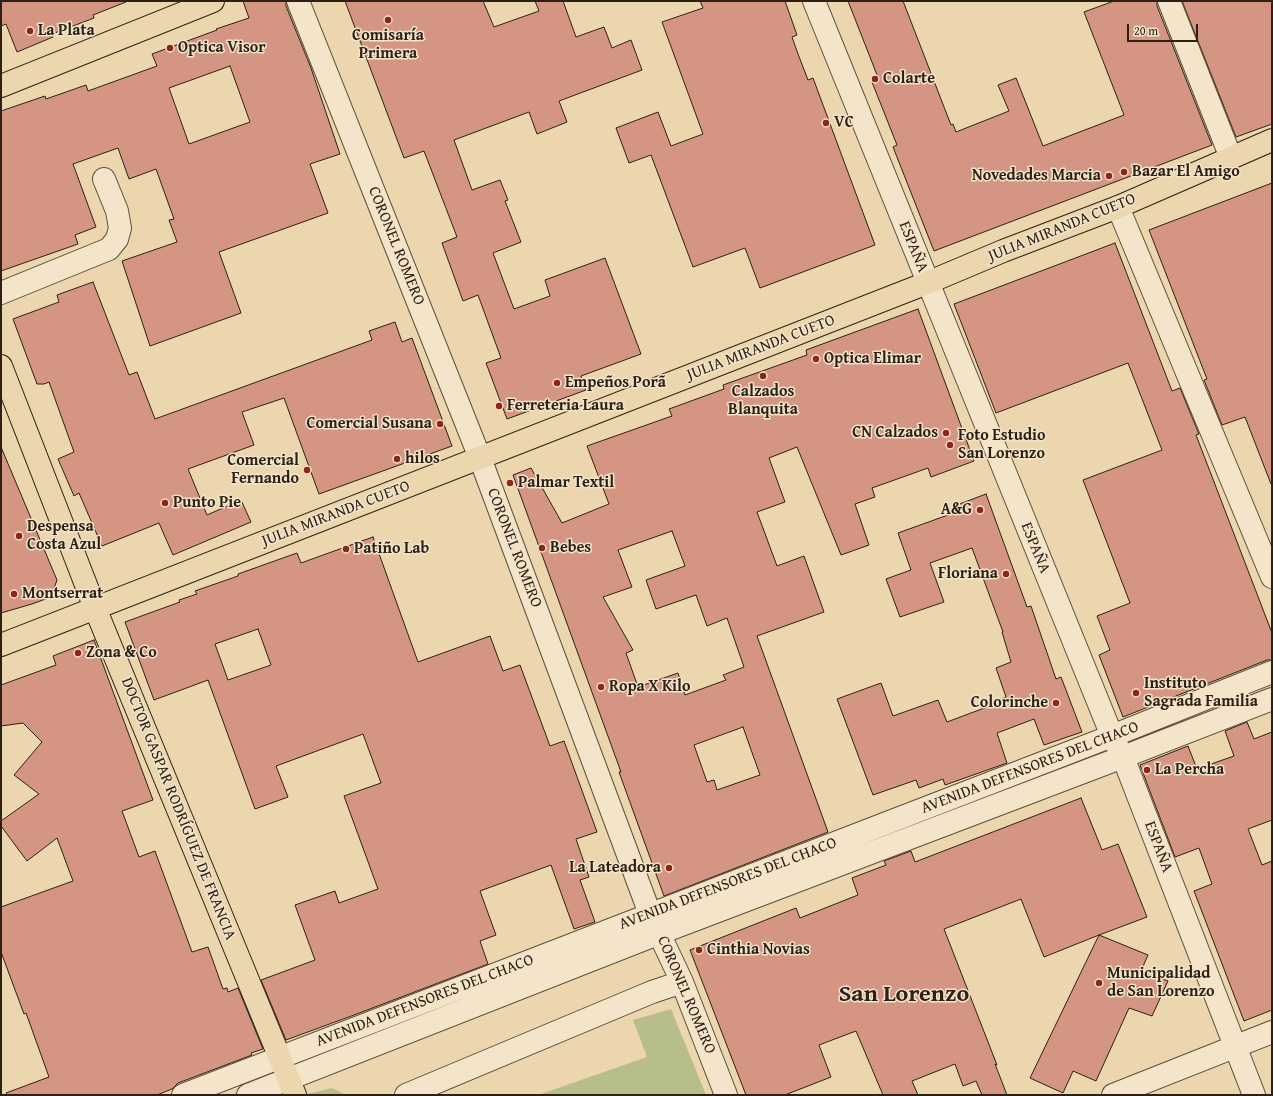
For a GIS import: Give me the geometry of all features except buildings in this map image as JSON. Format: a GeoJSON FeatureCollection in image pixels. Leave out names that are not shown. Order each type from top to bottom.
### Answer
{"type":"FeatureCollection","features":[{"type":"Feature","properties":{"kind":"highway"},"geometry":{"type":"LineString","coordinates":[[1,86],[213,1]]}},
{"type":"Feature","properties":{"kind":"highway","name":"JULIA MIRANDA CUETO"},"geometry":{"type":"LineString","coordinates":[[1,645],[927,283],[1003,251],[1118,207],[1272,140]]}},
{"type":"Feature","properties":{"kind":"highway","name":"DOCTOR GASPAR RODRÍGUEZ DE FRANCIA"},"geometry":{"type":"LineString","coordinates":[[1,366],[95,608],[292,1087]]}},
{"type":"Feature","properties":{"kind":"street","name":"CORONEL ROMERO"},"geometry":{"type":"LineString","coordinates":[[298,1],[480,458],[650,914],[682,982],[726,1095]]}},
{"type":"Feature","properties":{"kind":"street","name":"ESPAÑA"},"geometry":{"type":"LineString","coordinates":[[814,1],[927,283],[1112,736],[1123,757],[1254,1095]]}},
{"type":"Feature","properties":{"kind":"street"},"geometry":{"type":"LineString","coordinates":[[1169,1],[1231,158]]}},
{"type":"Feature","properties":{"kind":"street"},"geometry":{"type":"LineString","coordinates":[[1,293],[109,249],[117,240],[120,228],[118,211],[104,179]]}},
{"type":"Feature","properties":{"kind":"street"},"geometry":{"type":"LineString","coordinates":[[1118,207],[1270,566]]}},
{"type":"Feature","properties":{"kind":"street","name":"AVENIDA DEFENSORES DEL CHACO"},"geometry":{"type":"LineString","coordinates":[[183,1095],[1112,736],[1272,672]]}},
{"type":"Feature","properties":{"kind":"street","name":"AVENIDA DEFENSORES DEL CHACO"},"geometry":{"type":"LineString","coordinates":[[248,1095],[292,1087],[660,933],[1272,699]]}},
{"type":"Feature","properties":{"kind":"street"},"geometry":{"type":"LineString","coordinates":[[406,1095],[652,992],[682,982]]}},
{"type":"Feature","properties":{"kind":"street"},"geometry":{"type":"LineString","coordinates":[[1114,1095],[1272,1032]]}},
{"type":"Feature","properties":{"kind":"green space"},"geometry":{"type":"Polygon","coordinates":[[[671,1009],[706,1095],[538,1095],[647,1057],[633,1020],[671,1009]]]}},
{"type":"Feature","properties":{"kind":"green space"},"geometry":{"type":"Polygon","coordinates":[[[332,1088],[346,1095],[303,1095],[332,1088]]]}},
{"type":"Feature","properties":{"kind":"place","name":"Comisaría Primera"},"geometry":{"type":"Point","coordinates":[388,20]}},
{"type":"Feature","properties":{"kind":"place","name":"La Plata"},"geometry":{"type":"Point","coordinates":[30,31]}},
{"type":"Feature","properties":{"kind":"place","name":"Optica Visor"},"geometry":{"type":"Point","coordinates":[170,48]}},
{"type":"Feature","properties":{"kind":"place","name":"Colarte"},"geometry":{"type":"Point","coordinates":[875,79]}},
{"type":"Feature","properties":{"kind":"place","name":"VC"},"geometry":{"type":"Point","coordinates":[826,123]}},
{"type":"Feature","properties":{"kind":"place","name":"Bazar El Amigo"},"geometry":{"type":"Point","coordinates":[1124,172]}},
{"type":"Feature","properties":{"kind":"place","name":"Novedades Marcia"},"geometry":{"type":"Point","coordinates":[1109,176]}},
{"type":"Feature","properties":{"kind":"place","name":"Optica Elimar"},"geometry":{"type":"Point","coordinates":[816,359]}},
{"type":"Feature","properties":{"kind":"place","name":"Calzados Blanquita"},"geometry":{"type":"Point","coordinates":[763,376]}},
{"type":"Feature","properties":{"kind":"place","name":"Empeños Porã"},"geometry":{"type":"Point","coordinates":[557,383]}},
{"type":"Feature","properties":{"kind":"place","name":"Ferreteria Laura"},"geometry":{"type":"Point","coordinates":[499,406]}},
{"type":"Feature","properties":{"kind":"place","name":"Comercial Susana"},"geometry":{"type":"Point","coordinates":[440,424]}},
{"type":"Feature","properties":{"kind":"place","name":"CN Calzados"},"geometry":{"type":"Point","coordinates":[946,433]}},
{"type":"Feature","properties":{"kind":"place","name":"Foto Estudio San Lorenzo"},"geometry":{"type":"Point","coordinates":[950,445]}},
{"type":"Feature","properties":{"kind":"place","name":"hilos"},"geometry":{"type":"Point","coordinates":[397,459]}},
{"type":"Feature","properties":{"kind":"place","name":"Comercial Fernando"},"geometry":{"type":"Point","coordinates":[307,470]}},
{"type":"Feature","properties":{"kind":"place","name":"Palmar Textil"},"geometry":{"type":"Point","coordinates":[510,483]}},
{"type":"Feature","properties":{"kind":"place","name":"Punto Pie"},"geometry":{"type":"Point","coordinates":[165,503]}},
{"type":"Feature","properties":{"kind":"place","name":"A&G"},"geometry":{"type":"Point","coordinates":[980,510]}},
{"type":"Feature","properties":{"kind":"place","name":"Despensa Costa Azul"},"geometry":{"type":"Point","coordinates":[19,536]}},
{"type":"Feature","properties":{"kind":"place","name":"Bebes"},"geometry":{"type":"Point","coordinates":[542,548]}},
{"type":"Feature","properties":{"kind":"place","name":"Patiño Lab"},"geometry":{"type":"Point","coordinates":[346,549]}},
{"type":"Feature","properties":{"kind":"place","name":"Floriana"},"geometry":{"type":"Point","coordinates":[1006,574]}},
{"type":"Feature","properties":{"kind":"place","name":"Montserrat"},"geometry":{"type":"Point","coordinates":[14,594]}},
{"type":"Feature","properties":{"kind":"place","name":"Zona & Co"},"geometry":{"type":"Point","coordinates":[78,653]}},
{"type":"Feature","properties":{"kind":"place","name":"Ropa X Kilo"},"geometry":{"type":"Point","coordinates":[601,687]}},
{"type":"Feature","properties":{"kind":"place","name":"Instituto Sagrada Familia"},"geometry":{"type":"Point","coordinates":[1136,693]}},
{"type":"Feature","properties":{"kind":"place","name":"Colorinche"},"geometry":{"type":"Point","coordinates":[1056,703]}},
{"type":"Feature","properties":{"kind":"place","name":"La Percha"},"geometry":{"type":"Point","coordinates":[1147,770]}},
{"type":"Feature","properties":{"kind":"place","name":"La Lateadora"},"geometry":{"type":"Point","coordinates":[669,868]}},
{"type":"Feature","properties":{"kind":"place","name":"Cinthia Novias"},"geometry":{"type":"Point","coordinates":[699,950]}},
{"type":"Feature","properties":{"kind":"place","name":"Municipalidad de San Lorenzo"},"geometry":{"type":"Point","coordinates":[1099,983]}},
{"type":"Feature","properties":{"kind":"district","name":"San Lorenzo"},"geometry":{"type":"Point","coordinates":[904,995]}}]}
